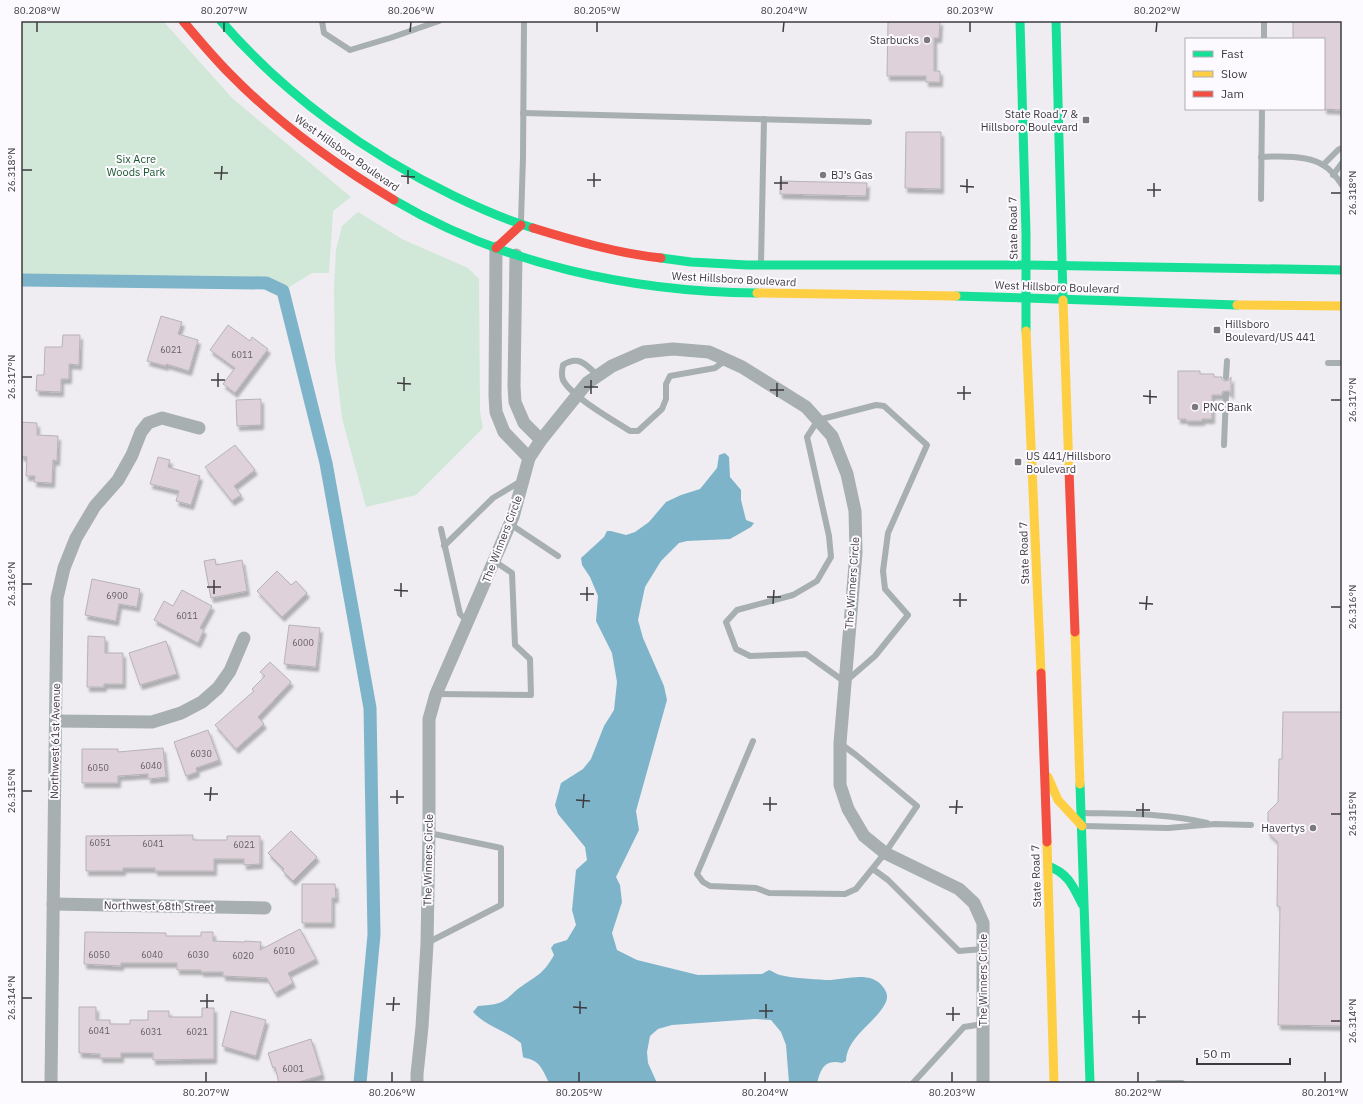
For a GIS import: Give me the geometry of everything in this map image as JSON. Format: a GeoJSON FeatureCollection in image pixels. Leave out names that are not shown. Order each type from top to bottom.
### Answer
{"type":"FeatureCollection","features":[{"type":"Feature","properties":{"kind":"main road","name":"West Hillsboro Boulevard"},"geometry":{"type":"LineString","coordinates":[[183,21],[214,57],[250,93],[286,125],[362,180],[395,200],[448,227],[496,248],[517,247],[562,268],[631,283],[730,293],[993,296],[1202,304],[1342,306]]}},
{"type":"Feature","properties":{"kind":"main road","name":"West Hillsboro Boulevard"},"geometry":{"type":"LineString","coordinates":[[221,21],[259,61],[305,102],[347,135],[392,163],[424,182],[521,225],[589,245],[644,256],[690,262],[761,265],[1026,265],[1342,270]]}},
{"type":"Feature","properties":{"kind":"main road","name":"State Road 7"},"geometry":{"type":"LineString","coordinates":[[1020,21],[1026,265],[1026,338],[1045,769],[1054,1083]]}},
{"type":"Feature","properties":{"kind":"main road"},"geometry":{"type":"LineString","coordinates":[[1056,21],[1062,266],[1082,813],[1090,1083]]}},
{"type":"Feature","properties":{"kind":"main road"},"geometry":{"type":"LineString","coordinates":[[496,248],[521,225]]}},
{"type":"Feature","properties":{"kind":"main road"},"geometry":{"type":"LineString","coordinates":[[517,247],[521,225]]}},
{"type":"Feature","properties":{"kind":"main road"},"geometry":{"type":"LineString","coordinates":[[1045,769],[1058,800],[1082,826]]}},
{"type":"Feature","properties":{"kind":"main road"},"geometry":{"type":"LineString","coordinates":[[1048,866],[1065,874],[1072,884],[1085,910]]}},
{"type":"Feature","properties":{"kind":"street"},"geometry":{"type":"LineString","coordinates":[[517,247],[514,368],[515,402],[524,423],[540,440]]}},
{"type":"Feature","properties":{"kind":"street"},"geometry":{"type":"LineString","coordinates":[[496,248],[496,412],[504,432],[529,458]]}},
{"type":"Feature","properties":{"kind":"street","name":"The Winners Circle"},"geometry":{"type":"LineString","coordinates":[[417,1083],[427,944],[429,719],[436,694],[510,524],[524,480],[529,458],[540,440],[587,383],[597,375],[612,366],[644,352],[673,349],[709,352],[742,367],[806,407],[832,436],[847,474],[855,511],[856,553],[840,743],[840,785],[848,809],[864,836],[885,853],[959,889],[974,903],[984,924],[983,1083]]}},
{"type":"Feature","properties":{"kind":"street"},"geometry":{"type":"LineString","coordinates":[[495,368],[514,368]]}},
{"type":"Feature","properties":{"kind":"street","name":"Northwest 61st Avenue"},"geometry":{"type":"LineString","coordinates":[[51,1083],[57,598],[64,568],[76,538],[95,506],[118,480],[132,455],[141,432],[148,423],[162,418],[199,428]]}},
{"type":"Feature","properties":{"kind":"street"},"geometry":{"type":"LineString","coordinates":[[56,721],[152,722],[181,714],[202,702],[218,688],[230,672],[244,638]]}},
{"type":"Feature","properties":{"kind":"street","name":"Northwest 68th Street"},"geometry":{"type":"LineString","coordinates":[[53,904],[265,908]]}},
{"type":"Feature","properties":{"kind":"lane"},"geometry":{"type":"LineString","coordinates":[[322,21],[324,33],[350,50],[439,21]]}},
{"type":"Feature","properties":{"kind":"lane"},"geometry":{"type":"LineString","coordinates":[[521,225],[524,21]]}},
{"type":"Feature","properties":{"kind":"lane"},"geometry":{"type":"LineString","coordinates":[[1264,21],[1264,38]]}},
{"type":"Feature","properties":{"kind":"lane"},"geometry":{"type":"LineString","coordinates":[[1261,199],[1262,110]]}},
{"type":"Feature","properties":{"kind":"lane"},"geometry":{"type":"LineString","coordinates":[[523,113],[869,122]]}},
{"type":"Feature","properties":{"kind":"lane"},"geometry":{"type":"LineString","coordinates":[[761,265],[764,119]]}},
{"type":"Feature","properties":{"kind":"lane"},"geometry":{"type":"LineString","coordinates":[[1323,165],[1342,148]]}},
{"type":"Feature","properties":{"kind":"lane"},"geometry":{"type":"LineString","coordinates":[[1261,157],[1273,156],[1313,160],[1323,165],[1342,185]]}},
{"type":"Feature","properties":{"kind":"lane"},"geometry":{"type":"LineString","coordinates":[[1333,175],[1342,163]]}},
{"type":"Feature","properties":{"kind":"lane"},"geometry":{"type":"LineString","coordinates":[[597,375],[586,364],[578,361],[570,361],[563,365],[561,372],[563,380],[577,395],[630,431],[638,431],[662,409],[666,399],[666,384],[670,376],[715,368],[726,360]]}},
{"type":"Feature","properties":{"kind":"lane"},"geometry":{"type":"LineString","coordinates":[[1226,377],[1227,362]]}},
{"type":"Feature","properties":{"kind":"lane"},"geometry":{"type":"LineString","coordinates":[[1328,363],[1342,363]]}},
{"type":"Feature","properties":{"kind":"lane"},"geometry":{"type":"LineString","coordinates":[[1224,445],[1226,395]]}},
{"type":"Feature","properties":{"kind":"lane"},"geometry":{"type":"LineString","coordinates":[[876,405],[884,406],[927,445],[888,533],[883,571],[885,589],[908,615],[876,656],[845,682],[806,654],[750,656],[736,649],[726,622],[737,610],[793,595],[817,580],[831,557],[829,536],[807,437],[818,420],[876,405]]}},
{"type":"Feature","properties":{"kind":"lane"},"geometry":{"type":"LineString","coordinates":[[444,546],[493,498],[524,480]]}},
{"type":"Feature","properties":{"kind":"lane"},"geometry":{"type":"LineString","coordinates":[[510,524],[558,556]]}},
{"type":"Feature","properties":{"kind":"lane"},"geometry":{"type":"LineString","coordinates":[[441,529],[460,614],[468,622]]}},
{"type":"Feature","properties":{"kind":"lane"},"geometry":{"type":"LineString","coordinates":[[436,694],[531,695],[530,659],[515,645],[512,572],[494,561]]}},
{"type":"Feature","properties":{"kind":"lane"},"geometry":{"type":"LineString","coordinates":[[753,741],[697,874],[703,882],[710,886],[756,888],[769,893],[845,894],[856,889],[885,853],[917,806],[840,743]]}},
{"type":"Feature","properties":{"kind":"lane"},"geometry":{"type":"LineString","coordinates":[[1082,813],[1160,815],[1187,818],[1215,824]]}},
{"type":"Feature","properties":{"kind":"lane"},"geometry":{"type":"LineString","coordinates":[[1082,826],[1168,828],[1215,824],[1251,825]]}},
{"type":"Feature","properties":{"kind":"lane"},"geometry":{"type":"LineString","coordinates":[[427,944],[500,905],[501,848],[429,833]]}},
{"type":"Feature","properties":{"kind":"lane"},"geometry":{"type":"LineString","coordinates":[[873,869],[888,880],[959,951],[983,949]]}},
{"type":"Feature","properties":{"kind":"lane"},"geometry":{"type":"LineString","coordinates":[[913,1083],[964,1028],[983,1024]]}},
{"type":"Feature","properties":{"kind":"lane"},"geometry":{"type":"LineString","coordinates":[[1158,1083],[1182,1083]]}},
{"type":"Feature","properties":{"kind":"green space","name":"Six Acre Woods Park"},"geometry":{"type":"Polygon","coordinates":[[[21,21],[163,21],[233,99],[351,197],[333,211],[329,273],[312,273],[283,291],[266,283],[21,280],[21,21]]]}},
{"type":"Feature","properties":{"kind":"green space"},"geometry":{"type":"Polygon","coordinates":[[[358,212],[402,239],[468,268],[479,279],[480,412],[483,428],[416,495],[366,507],[342,418],[335,359],[334,287],[336,250],[342,226],[358,212]]]}},
{"type":"Feature","properties":{"kind":"water"},"geometry":{"type":"Polygon","coordinates":[[[725,453],[729,457],[730,477],[741,490],[741,500],[746,520],[754,523],[751,527],[730,539],[687,541],[679,543],[661,561],[645,587],[638,620],[643,638],[664,686],[667,700],[636,811],[639,830],[616,877],[620,885],[622,902],[612,933],[617,950],[637,960],[698,975],[762,974],[769,970],[779,975],[808,979],[832,980],[856,977],[871,978],[885,989],[887,993],[887,1000],[880,1011],[851,1045],[846,1061],[842,1063],[831,1062],[825,1066],[820,1073],[817,1083],[789,1083],[786,1045],[781,1032],[771,1020],[755,1019],[672,1025],[658,1029],[650,1036],[647,1052],[648,1063],[657,1083],[549,1083],[538,1064],[531,1059],[523,1057],[521,1043],[490,1025],[473,1012],[478,1006],[502,1002],[540,973],[547,966],[554,955],[551,948],[554,944],[567,940],[576,925],[572,910],[576,870],[587,860],[585,847],[558,814],[555,805],[561,783],[583,769],[591,759],[604,726],[614,710],[617,682],[612,653],[596,621],[598,596],[590,577],[582,565],[581,558],[604,537],[607,531],[626,535],[635,532],[649,522],[666,502],[700,489],[717,468],[719,455],[725,453]]]}},
{"type":"Feature","properties":{"kind":"building"},"geometry":{"type":"Polygon","coordinates":[[[888,21],[940,21],[939,38],[934,38],[934,71],[940,71],[940,82],[926,82],[926,76],[887,76],[888,21]]]}},
{"type":"Feature","properties":{"kind":"building"},"geometry":{"type":"Polygon","coordinates":[[[1293,21],[1342,21],[1342,110],[1325,109],[1325,38],[1293,38],[1293,21]]]}},
{"type":"Feature","properties":{"kind":"building"},"geometry":{"type":"Polygon","coordinates":[[[906,132],[941,132],[941,189],[905,188],[906,132]]]}},
{"type":"Feature","properties":{"kind":"building"},"geometry":{"type":"Polygon","coordinates":[[[780,181],[867,183],[866,196],[780,194],[780,181]]]}},
{"type":"Feature","properties":{"kind":"building"},"geometry":{"type":"Polygon","coordinates":[[[161,316],[182,322],[178,334],[198,340],[189,371],[166,364],[166,366],[147,361],[161,316]]]}},
{"type":"Feature","properties":{"kind":"building"},"geometry":{"type":"Polygon","coordinates":[[[228,325],[250,341],[252,337],[268,349],[235,393],[223,384],[235,368],[210,350],[228,325]]]}},
{"type":"Feature","properties":{"kind":"building"},"geometry":{"type":"Polygon","coordinates":[[[63,335],[80,335],[79,365],[69,364],[69,379],[61,379],[61,392],[36,391],[37,375],[44,375],[45,347],[62,347],[63,335]]]}},
{"type":"Feature","properties":{"kind":"building","name":"PNC Bank"},"geometry":{"type":"Polygon","coordinates":[[[1178,371],[1200,371],[1200,374],[1214,374],[1214,377],[1222,377],[1225,381],[1229,380],[1231,377],[1231,395],[1229,391],[1226,391],[1222,392],[1222,395],[1212,395],[1212,419],[1202,419],[1202,421],[1186,421],[1186,419],[1178,419],[1178,371]]]}},
{"type":"Feature","properties":{"kind":"building"},"geometry":{"type":"Polygon","coordinates":[[[261,399],[261,425],[237,426],[236,400],[261,399]]]}},
{"type":"Feature","properties":{"kind":"building"},"geometry":{"type":"Polygon","coordinates":[[[21,422],[37,423],[37,435],[58,436],[57,461],[53,460],[52,483],[34,482],[35,476],[26,476],[27,457],[21,456],[21,422]]]}},
{"type":"Feature","properties":{"kind":"building"},"geometry":{"type":"Polygon","coordinates":[[[235,445],[255,470],[234,486],[241,495],[232,501],[205,467],[235,445]]]}},
{"type":"Feature","properties":{"kind":"building"},"geometry":{"type":"Polygon","coordinates":[[[158,457],[170,460],[168,467],[200,476],[191,505],[176,501],[179,491],[150,484],[158,457]]]}},
{"type":"Feature","properties":{"kind":"building"},"geometry":{"type":"Polygon","coordinates":[[[215,559],[216,565],[242,560],[247,591],[211,598],[204,561],[215,559]]]}},
{"type":"Feature","properties":{"kind":"building"},"geometry":{"type":"Polygon","coordinates":[[[277,571],[291,585],[296,581],[307,593],[282,617],[257,591],[277,571]]]}},
{"type":"Feature","properties":{"kind":"building"},"geometry":{"type":"Polygon","coordinates":[[[92,579],[140,589],[137,607],[119,604],[116,621],[85,615],[92,579]]]}},
{"type":"Feature","properties":{"kind":"building"},"geometry":{"type":"Polygon","coordinates":[[[182,590],[212,606],[200,628],[204,630],[198,643],[154,620],[164,601],[173,606],[182,590]]]}},
{"type":"Feature","properties":{"kind":"building"},"geometry":{"type":"Polygon","coordinates":[[[289,625],[320,628],[316,667],[284,664],[289,625]]]}},
{"type":"Feature","properties":{"kind":"building"},"geometry":{"type":"Polygon","coordinates":[[[88,636],[105,637],[105,653],[123,653],[123,684],[104,684],[104,687],[87,687],[88,636]]]}},
{"type":"Feature","properties":{"kind":"building"},"geometry":{"type":"Polygon","coordinates":[[[166,641],[177,674],[140,685],[129,653],[166,641]]]}},
{"type":"Feature","properties":{"kind":"building"},"geometry":{"type":"Polygon","coordinates":[[[270,662],[291,682],[258,717],[264,724],[236,749],[215,725],[254,691],[252,689],[265,676],[260,672],[270,662]]]}},
{"type":"Feature","properties":{"kind":"building"},"geometry":{"type":"Polygon","coordinates":[[[1283,712],[1342,712],[1342,1026],[1278,1025],[1280,907],[1277,906],[1278,842],[1268,833],[1268,812],[1278,802],[1279,759],[1282,759],[1283,712]]]}},
{"type":"Feature","properties":{"kind":"building"},"geometry":{"type":"Polygon","coordinates":[[[208,730],[219,760],[196,768],[197,772],[186,776],[174,742],[208,730]]]}},
{"type":"Feature","properties":{"kind":"building"},"geometry":{"type":"Polygon","coordinates":[[[163,748],[166,777],[148,779],[148,774],[118,776],[118,783],[82,783],[82,749],[118,749],[118,752],[163,748]]]}},
{"type":"Feature","properties":{"kind":"building"},"geometry":{"type":"Polygon","coordinates":[[[291,831],[317,857],[293,881],[282,870],[284,869],[268,853],[291,831]]]}},
{"type":"Feature","properties":{"kind":"building"},"geometry":{"type":"Polygon","coordinates":[[[193,835],[193,840],[227,840],[227,836],[260,836],[260,864],[244,865],[244,859],[214,859],[214,871],[155,871],[155,868],[123,868],[123,871],[86,871],[86,836],[193,835]]]}},
{"type":"Feature","properties":{"kind":"building"},"geometry":{"type":"Polygon","coordinates":[[[302,884],[335,884],[336,898],[332,898],[332,923],[302,923],[302,884]]]}},
{"type":"Feature","properties":{"kind":"building"},"geometry":{"type":"Polygon","coordinates":[[[300,929],[316,959],[288,973],[293,983],[275,993],[267,978],[223,976],[223,972],[201,972],[201,970],[177,970],[177,963],[121,963],[121,966],[84,964],[85,932],[166,933],[166,936],[201,936],[201,932],[213,932],[213,941],[261,942],[260,950],[300,929]]]}},
{"type":"Feature","properties":{"kind":"building"},"geometry":{"type":"Polygon","coordinates":[[[79,1007],[96,1007],[96,1020],[110,1020],[110,1024],[130,1024],[130,1020],[148,1020],[148,1011],[169,1011],[169,1017],[202,1017],[202,1008],[214,1008],[214,1059],[153,1060],[153,1053],[121,1053],[121,1058],[100,1058],[100,1054],[79,1053],[79,1007]]]}},
{"type":"Feature","properties":{"kind":"building"},"geometry":{"type":"Polygon","coordinates":[[[231,1011],[266,1020],[256,1056],[222,1046],[231,1011]]]}},
{"type":"Feature","properties":{"kind":"building"},"geometry":{"type":"Polygon","coordinates":[[[311,1039],[322,1075],[296,1083],[279,1083],[275,1067],[273,1068],[268,1053],[311,1039]]]}},
{"type":"Feature","properties":{"kind":"waterway"},"geometry":{"type":"LineString","coordinates":[[21,280],[266,283],[283,291],[326,463],[370,708],[374,935],[360,1083]]}},
{"type":"Feature","properties":{"kind":"traffic: fast"},"geometry":{"type":"LineString","coordinates":[[221,21],[272,74],[300,98],[359,142],[454,196],[493,214],[533,228]]}},
{"type":"Feature","properties":{"kind":"traffic: fast"},"geometry":{"type":"LineString","coordinates":[[1020,21],[1026,234],[1026,331]]}},
{"type":"Feature","properties":{"kind":"traffic: fast"},"geometry":{"type":"LineString","coordinates":[[1056,21],[1063,300]]}},
{"type":"Feature","properties":{"kind":"traffic: fast"},"geometry":{"type":"LineString","coordinates":[[394,200],[435,222],[479,241],[523,257],[569,270],[615,280],[662,287],[757,293]]}},
{"type":"Feature","properties":{"kind":"traffic: fast"},"geometry":{"type":"LineString","coordinates":[[661,258],[691,262],[747,265],[1026,265]]}},
{"type":"Feature","properties":{"kind":"traffic: fast"},"geometry":{"type":"LineString","coordinates":[[1026,265],[1342,270]]}},
{"type":"Feature","properties":{"kind":"traffic: fast"},"geometry":{"type":"LineString","coordinates":[[956,296],[1026,298]]}},
{"type":"Feature","properties":{"kind":"traffic: fast"},"geometry":{"type":"LineString","coordinates":[[1026,298],[1237,305]]}},
{"type":"Feature","properties":{"kind":"traffic: fast"},"geometry":{"type":"LineString","coordinates":[[1080,784],[1090,1083]]}},
{"type":"Feature","properties":{"kind":"traffic: fast"},"geometry":{"type":"LineString","coordinates":[[1048,866],[1065,876],[1073,886],[1082,904]]}},
{"type":"Feature","properties":{"kind":"traffic: slow"},"geometry":{"type":"LineString","coordinates":[[757,293],[956,296]]}},
{"type":"Feature","properties":{"kind":"traffic: slow"},"geometry":{"type":"LineString","coordinates":[[1063,300],[1069,470]]}},
{"type":"Feature","properties":{"kind":"traffic: slow"},"geometry":{"type":"LineString","coordinates":[[1237,305],[1342,306]]}},
{"type":"Feature","properties":{"kind":"traffic: slow"},"geometry":{"type":"LineString","coordinates":[[1026,331],[1041,673]]}},
{"type":"Feature","properties":{"kind":"traffic: slow"},"geometry":{"type":"LineString","coordinates":[[1075,632],[1080,784]]}},
{"type":"Feature","properties":{"kind":"traffic: slow"},"geometry":{"type":"LineString","coordinates":[[1048,777],[1058,800],[1082,826]]}},
{"type":"Feature","properties":{"kind":"traffic: slow"},"geometry":{"type":"LineString","coordinates":[[1047,842],[1054,1083]]}},
{"type":"Feature","properties":{"kind":"traffic: jam"},"geometry":{"type":"LineString","coordinates":[[183,21],[224,68],[248,92],[287,126],[328,157],[394,200]]}},
{"type":"Feature","properties":{"kind":"traffic: jam"},"geometry":{"type":"LineString","coordinates":[[496,248],[521,225]]}},
{"type":"Feature","properties":{"kind":"traffic: jam"},"geometry":{"type":"LineString","coordinates":[[533,228],[596,246],[661,258]]}},
{"type":"Feature","properties":{"kind":"traffic: jam"},"geometry":{"type":"LineString","coordinates":[[1069,470],[1075,632]]}},
{"type":"Feature","properties":{"kind":"traffic: jam"},"geometry":{"type":"LineString","coordinates":[[1041,673],[1047,842]]}},
{"type":"Feature","properties":{"kind":"place","name":"Starbucks"},"geometry":{"type":"Point","coordinates":[927,40]}},
{"type":"Feature","properties":{"kind":"place","name":"State Road 7 & Hillsboro Boulevard"},"geometry":{"type":"Point","coordinates":[1086,120]}},
{"type":"Feature","properties":{"kind":"place","name":"BJ’s Gas"},"geometry":{"type":"Point","coordinates":[823,175]}},
{"type":"Feature","properties":{"kind":"place","name":"Hillsboro Boulevard/US 441"},"geometry":{"type":"Point","coordinates":[1217,330]}},
{"type":"Feature","properties":{"kind":"place","name":"PNC Bank"},"geometry":{"type":"Point","coordinates":[1195,407]}},
{"type":"Feature","properties":{"kind":"place","name":"US 441/Hillsboro Boulevard"},"geometry":{"type":"Point","coordinates":[1018,462]}},
{"type":"Feature","properties":{"kind":"place","name":"Havertys"},"geometry":{"type":"Point","coordinates":[1313,828]}}]}
